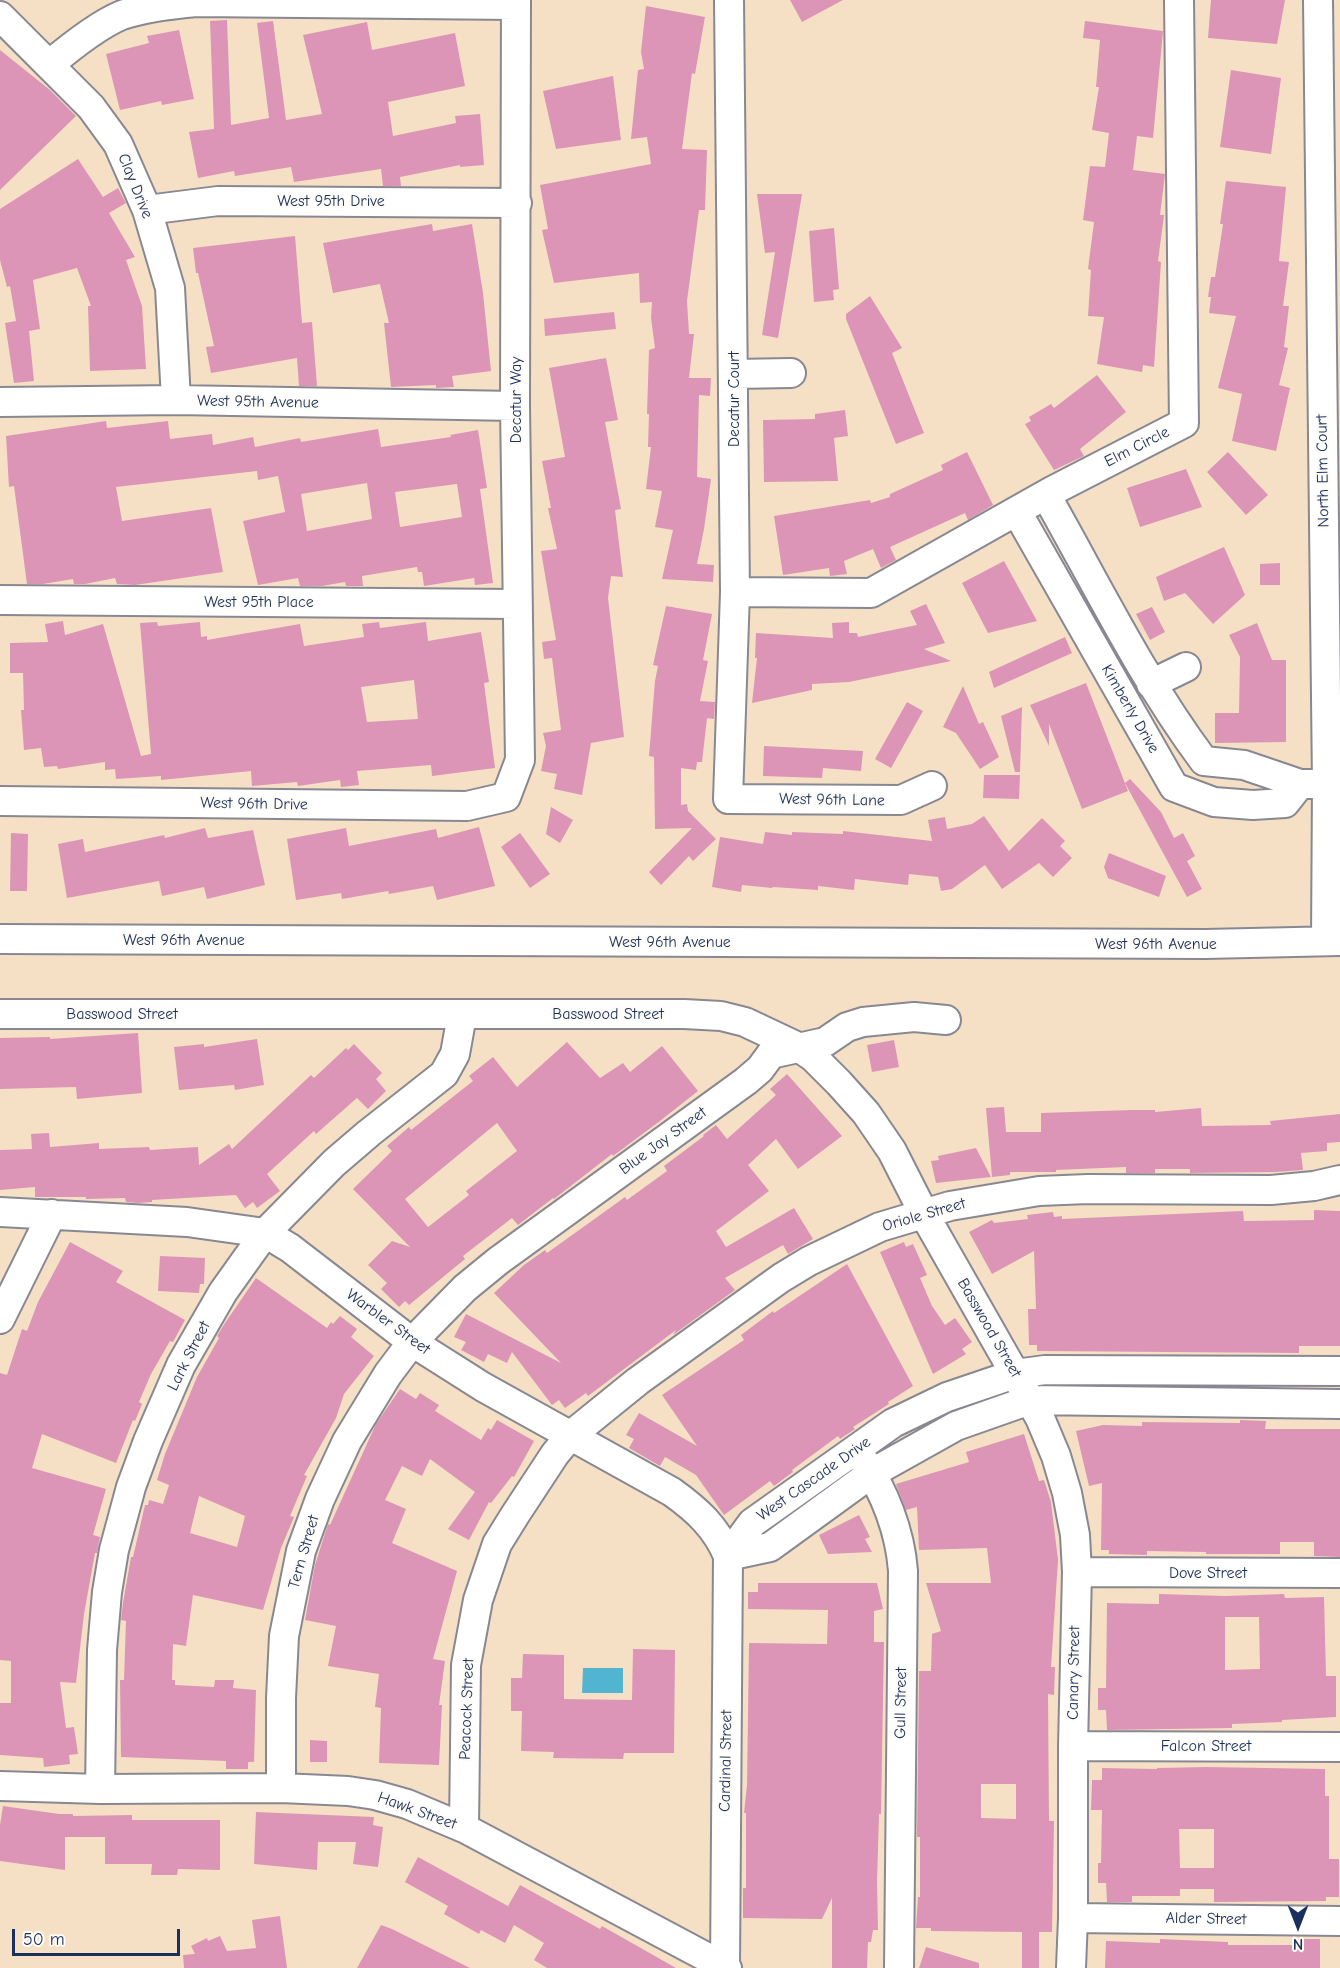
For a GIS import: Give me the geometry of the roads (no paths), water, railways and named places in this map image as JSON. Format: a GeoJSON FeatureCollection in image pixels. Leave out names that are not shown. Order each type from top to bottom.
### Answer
{"type":"FeatureCollection","features":[{"type":"Feature","properties":{"kind":"street","name":"Decatur Court"},"geometry":{"type":"LineString","coordinates":[[728,798],[735,592],[729,0]]}},
{"type":"Feature","properties":{"kind":"street","name":"Elm Circle"},"geometry":{"type":"LineString","coordinates":[[735,592],[871,593],[1046,495],[1184,423],[1179,0]]}},
{"type":"Feature","properties":{"kind":"street","name":"North Elm Court"},"geometry":{"type":"LineString","coordinates":[[1318,0],[1330,224],[1313,784],[1333,941]]}},
{"type":"Feature","properties":{"kind":"street"},"geometry":{"type":"LineString","coordinates":[[49,65],[75,44],[120,16],[151,7],[195,2],[516,2]]}},
{"type":"Feature","properties":{"kind":"street","name":"Decatur Way"},"geometry":{"type":"LineString","coordinates":[[506,797],[520,760],[515,406],[516,2]]}},
{"type":"Feature","properties":{"kind":"street","name":"Clay Drive"},"geometry":{"type":"LineString","coordinates":[[0,16],[91,107],[118,144],[147,210],[170,288],[176,400]]}},
{"type":"Feature","properties":{"kind":"street","name":"West 95th Drive"},"geometry":{"type":"LineString","coordinates":[[147,210],[218,201],[517,203]]}},
{"type":"Feature","properties":{"kind":"street"},"geometry":{"type":"LineString","coordinates":[[734,374],[791,373]]}},
{"type":"Feature","properties":{"kind":"street","name":"West 95th Avenue"},"geometry":{"type":"LineString","coordinates":[[0,402],[176,400],[515,406]]}},
{"type":"Feature","properties":{"kind":"street","name":"Kimberly Drive"},"geometry":{"type":"LineString","coordinates":[[1046,495],[1151,684],[1174,721],[1204,761],[1244,765],[1313,784]]}},
{"type":"Feature","properties":{"kind":"street","name":"Kimberly Drive"},"geometry":{"type":"LineString","coordinates":[[1017,512],[1174,787],[1214,802],[1253,805],[1285,803],[1313,784]]}},
{"type":"Feature","properties":{"kind":"street","name":"West 95th Place"},"geometry":{"type":"LineString","coordinates":[[0,600],[518,604]]}},
{"type":"Feature","properties":{"kind":"street"},"geometry":{"type":"LineString","coordinates":[[1151,684],[1186,667]]}},
{"type":"Feature","properties":{"kind":"street","name":"West 96th Lane"},"geometry":{"type":"LineString","coordinates":[[728,798],[901,800],[932,786]]}},
{"type":"Feature","properties":{"kind":"street","name":"West 96th Drive"},"geometry":{"type":"LineString","coordinates":[[0,801],[467,806],[506,797]]}},
{"type":"Feature","properties":{"kind":"street","name":"West 96th Avenue"},"geometry":{"type":"LineString","coordinates":[[0,939],[1193,944],[1333,941]]}},
{"type":"Feature","properties":{"kind":"street","name":"Basswood Street"},"geometry":{"type":"LineString","coordinates":[[0,1014],[684,1014],[721,1016],[745,1022],[798,1047],[813,1057],[866,1113],[892,1151],[924,1214],[1023,1387]]}},
{"type":"Feature","properties":{"kind":"street","name":"Lark Street"},"geometry":{"type":"LineString","coordinates":[[100,1789],[102,1650],[107,1592],[114,1550],[131,1487],[148,1441],[182,1365],[223,1292],[265,1233],[334,1163],[444,1074],[455,1054],[462,1015]]}},
{"type":"Feature","properties":{"kind":"street","name":"Blue Jay Street"},"geometry":{"type":"LineString","coordinates":[[412,1342],[465,1288],[498,1261],[746,1081],[760,1069],[771,1054],[825,1042],[847,1027],[863,1022],[914,1017],[946,1020]]}},
{"type":"Feature","properties":{"kind":"street","name":"Oriole Street"},"geometry":{"type":"LineString","coordinates":[[570,1436],[638,1381],[781,1278],[840,1245],[880,1227],[950,1206],[1039,1191],[1271,1190],[1314,1186],[1340,1180]]}},
{"type":"Feature","properties":{"kind":"street","name":"Warbler Street"},"geometry":{"type":"LineString","coordinates":[[0,1212],[187,1222],[265,1233],[290,1248],[412,1342],[483,1387],[672,1492],[694,1508],[711,1525],[723,1543],[728,1556]]}},
{"type":"Feature","properties":{"kind":"street"},"geometry":{"type":"LineString","coordinates":[[0,1319],[52,1214]]}},
{"type":"Feature","properties":{"kind":"street","name":"Tern Street"},"geometry":{"type":"LineString","coordinates":[[281,1788],[281,1698],[285,1636],[301,1551],[320,1499],[347,1442],[388,1374],[412,1342]]}},
{"type":"Feature","properties":{"kind":"street","name":"West Cascade Drive"},"geometry":{"type":"LineString","coordinates":[[728,1556],[770,1547],[872,1473],[1023,1387],[1045,1370],[1340,1371]]}},
{"type":"Feature","properties":{"kind":"street"},"geometry":{"type":"LineString","coordinates":[[1209,1371],[1209,1402]]}},
{"type":"Feature","properties":{"kind":"street","name":"West Cascade Drive"},"geometry":{"type":"LineString","coordinates":[[728,1556],[752,1523],[893,1422],[947,1396],[1023,1387],[1209,1402],[1340,1404]]}},
{"type":"Feature","properties":{"kind":"street","name":"Canary Street"},"geometry":{"type":"LineString","coordinates":[[1023,1387],[1040,1418],[1056,1456],[1067,1493],[1075,1535],[1077,1572],[1071,1968]]}},
{"type":"Feature","properties":{"kind":"street","name":"Peacock Street"},"geometry":{"type":"LineString","coordinates":[[464,1828],[466,1665],[478,1600],[497,1544],[538,1480],[570,1436]]}},
{"type":"Feature","properties":{"kind":"street","name":"Gull Street"},"geometry":{"type":"LineString","coordinates":[[856,1449],[872,1473],[897,1531],[903,1571],[899,1968]]}},
{"type":"Feature","properties":{"kind":"street","name":"Cardinal Street"},"geometry":{"type":"LineString","coordinates":[[726,1967],[728,1556]]}},
{"type":"Feature","properties":{"kind":"street","name":"Dove Street"},"geometry":{"type":"LineString","coordinates":[[1077,1572],[1340,1573]]}},
{"type":"Feature","properties":{"kind":"street","name":"Falcon Street"},"geometry":{"type":"LineString","coordinates":[[1073,1746],[1340,1747]]}},
{"type":"Feature","properties":{"kind":"street","name":"Hawk Street"},"geometry":{"type":"LineString","coordinates":[[0,1786],[100,1789],[281,1788],[348,1791],[375,1795],[407,1804],[464,1828],[726,1967]]}},
{"type":"Feature","properties":{"kind":"street","name":"Alder Street"},"geometry":{"type":"LineString","coordinates":[[1073,1918],[1340,1921]]}},
{"type":"Feature","properties":{"kind":"water"},"geometry":{"type":"Polygon","coordinates":[[[583,1668],[623,1668],[623,1693],[582,1693],[583,1668]]]}}]}
